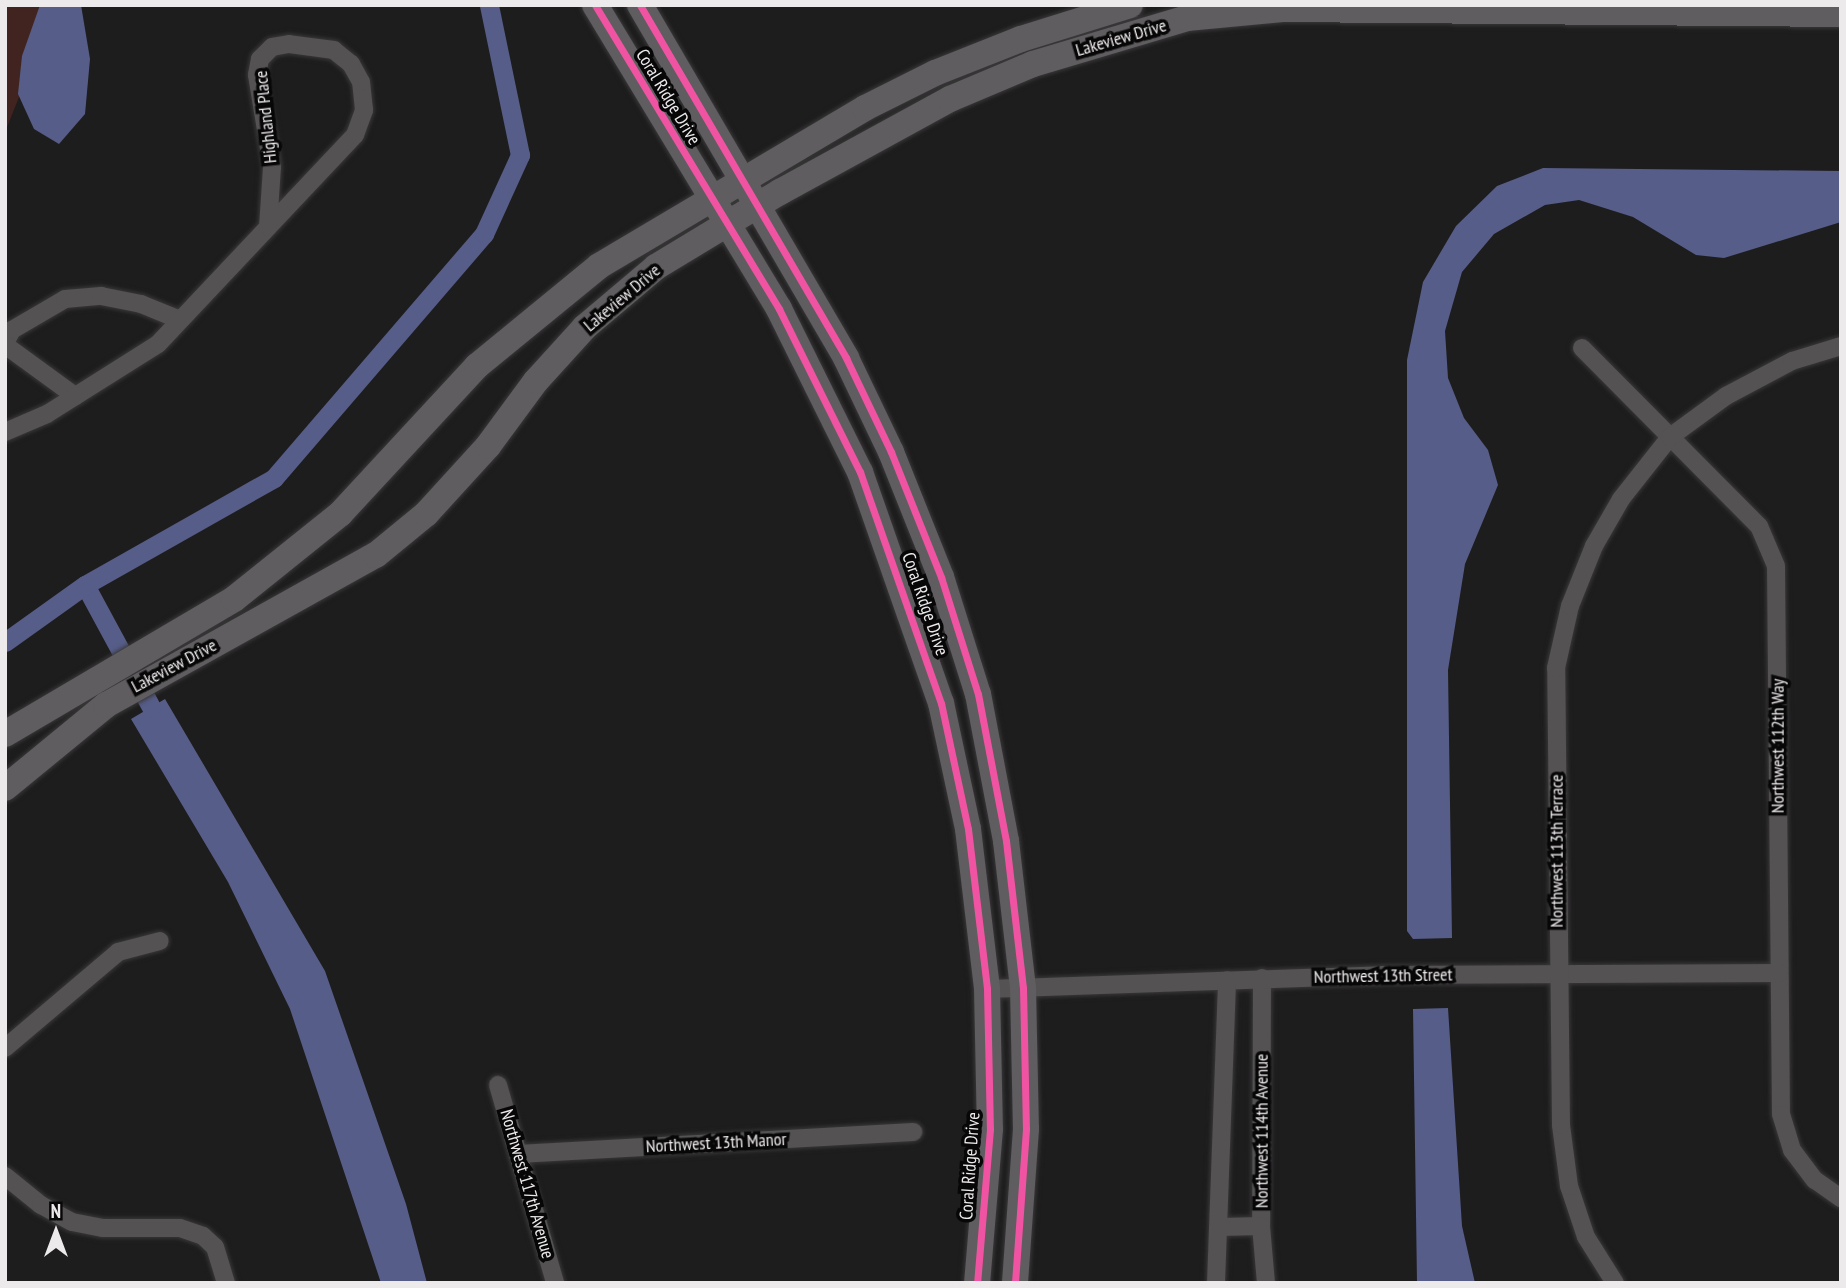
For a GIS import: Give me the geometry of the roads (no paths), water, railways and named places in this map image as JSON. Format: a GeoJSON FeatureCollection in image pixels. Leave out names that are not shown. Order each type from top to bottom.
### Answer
{"type":"FeatureCollection","features":[{"type":"Feature","properties":{"kind":"street","name":"Coral Ridge Drive"},"geometry":{"type":"LineString","coordinates":[[595,5],[779,309],[860,472],[914,614],[941,703],[968,829],[987,989],[990,1129],[977,1283]]}},
{"type":"Feature","properties":{"kind":"street","name":"Coral Ridge Drive"},"geometry":{"type":"LineString","coordinates":[[640,5],[846,358],[891,452],[950,602],[978,694],[1006,841],[1023,988],[1026,1129],[1015,1283]]}},
{"type":"Feature","properties":{"kind":"street","name":"Lakeview Drive"},"geometry":{"type":"LineString","coordinates":[[5,788],[163,655],[340,514],[477,366],[545,306],[599,266],[711,197],[935,73],[1021,39],[1130,5]]}},
{"type":"Feature","properties":{"kind":"street","name":"Lakeview Drive"},"geometry":{"type":"LineString","coordinates":[[5,734],[96,680],[273,616],[376,555],[426,514],[488,446],[536,381],[585,327],[656,267],[759,205],[950,99],[1032,64],[1187,18],[1348,6],[1841,14]]}},
{"type":"Feature","properties":{"kind":"street","name":"Highland Place"},"geometry":{"type":"LineString","coordinates":[[5,432],[47,414],[158,344],[355,135],[364,110],[361,82],[351,64],[334,50],[289,44],[272,47],[260,59],[257,75],[272,167],[268,227]]}},
{"type":"Feature","properties":{"kind":"street"},"geometry":{"type":"LineString","coordinates":[[75,396],[5,344],[12,330],[35,313],[65,299],[101,296],[141,304],[180,320]]}},
{"type":"Feature","properties":{"kind":"street","name":"Northwest 113th Terrace"},"geometry":{"type":"LineString","coordinates":[[1615,1283],[1586,1237],[1569,1185],[1560,1125],[1556,668],[1570,606],[1594,546],[1621,499],[1670,437],[1726,396],[1792,361],[1841,346]]}},
{"type":"Feature","properties":{"kind":"street","name":"Northwest 112th Way"},"geometry":{"type":"LineString","coordinates":[[1582,348],[1759,526],[1776,566],[1781,1114],[1792,1150],[1815,1180],[1841,1198]]}},
{"type":"Feature","properties":{"kind":"street"},"geometry":{"type":"LineString","coordinates":[[5,1048],[118,952],[160,941]]}},
{"type":"Feature","properties":{"kind":"street","name":"Northwest 13th Street"},"geometry":{"type":"LineString","coordinates":[[987,989],[1262,978],[1779,972]]}},
{"type":"Feature","properties":{"kind":"street","name":"Northwest 114th Avenue"},"geometry":{"type":"LineString","coordinates":[[1262,978],[1261,1226],[1266,1283]]}},
{"type":"Feature","properties":{"kind":"street"},"geometry":{"type":"LineString","coordinates":[[1216,1283],[1221,1227],[1227,980]]}},
{"type":"Feature","properties":{"kind":"street","name":"Northwest 117th Avenue"},"geometry":{"type":"LineString","coordinates":[[498,1085],[555,1283]]}},
{"type":"Feature","properties":{"kind":"street","name":"Northwest 13th Manor"},"geometry":{"type":"LineString","coordinates":[[519,1154],[913,1132]]}},
{"type":"Feature","properties":{"kind":"street"},"geometry":{"type":"LineString","coordinates":[[5,1175],[41,1205],[72,1222],[103,1228],[180,1228],[203,1236],[215,1247],[226,1283]]}},
{"type":"Feature","properties":{"kind":"street"},"geometry":{"type":"LineString","coordinates":[[1221,1227],[1261,1226]]}},
{"type":"Feature","properties":{"kind":"water"},"geometry":{"type":"Polygon","coordinates":[[[40,5],[81,5],[90,59],[85,114],[59,144],[34,129],[18,94],[22,56],[40,5]]]}},
{"type":"Feature","properties":{"kind":"water"},"geometry":{"type":"Polygon","coordinates":[[[1543,168],[1841,171],[1841,222],[1724,258],[1696,255],[1633,217],[1579,200],[1545,205],[1494,234],[1462,272],[1445,331],[1448,378],[1464,418],[1488,450],[1498,485],[1465,564],[1448,670],[1452,938],[1413,939],[1407,931],[1407,360],[1423,282],[1456,226],[1497,186],[1543,168]]]}},
{"type":"Feature","properties":{"kind":"water"},"geometry":{"type":"Polygon","coordinates":[[[165,699],[325,971],[406,1204],[427,1283],[381,1283],[290,1009],[228,882],[131,719],[165,699]]]}},
{"type":"Feature","properties":{"kind":"water"},"geometry":{"type":"Polygon","coordinates":[[[1448,1008],[1462,1226],[1475,1283],[1417,1283],[1413,1009],[1448,1008]]]}},
{"type":"Feature","properties":{"kind":"waterway"},"geometry":{"type":"LineString","coordinates":[[5,642],[85,585],[274,478],[484,234],[520,155],[489,5]]}},
{"type":"Feature","properties":{"kind":"waterway"},"geometry":{"type":"LineString","coordinates":[[85,585],[151,707]]}}]}
